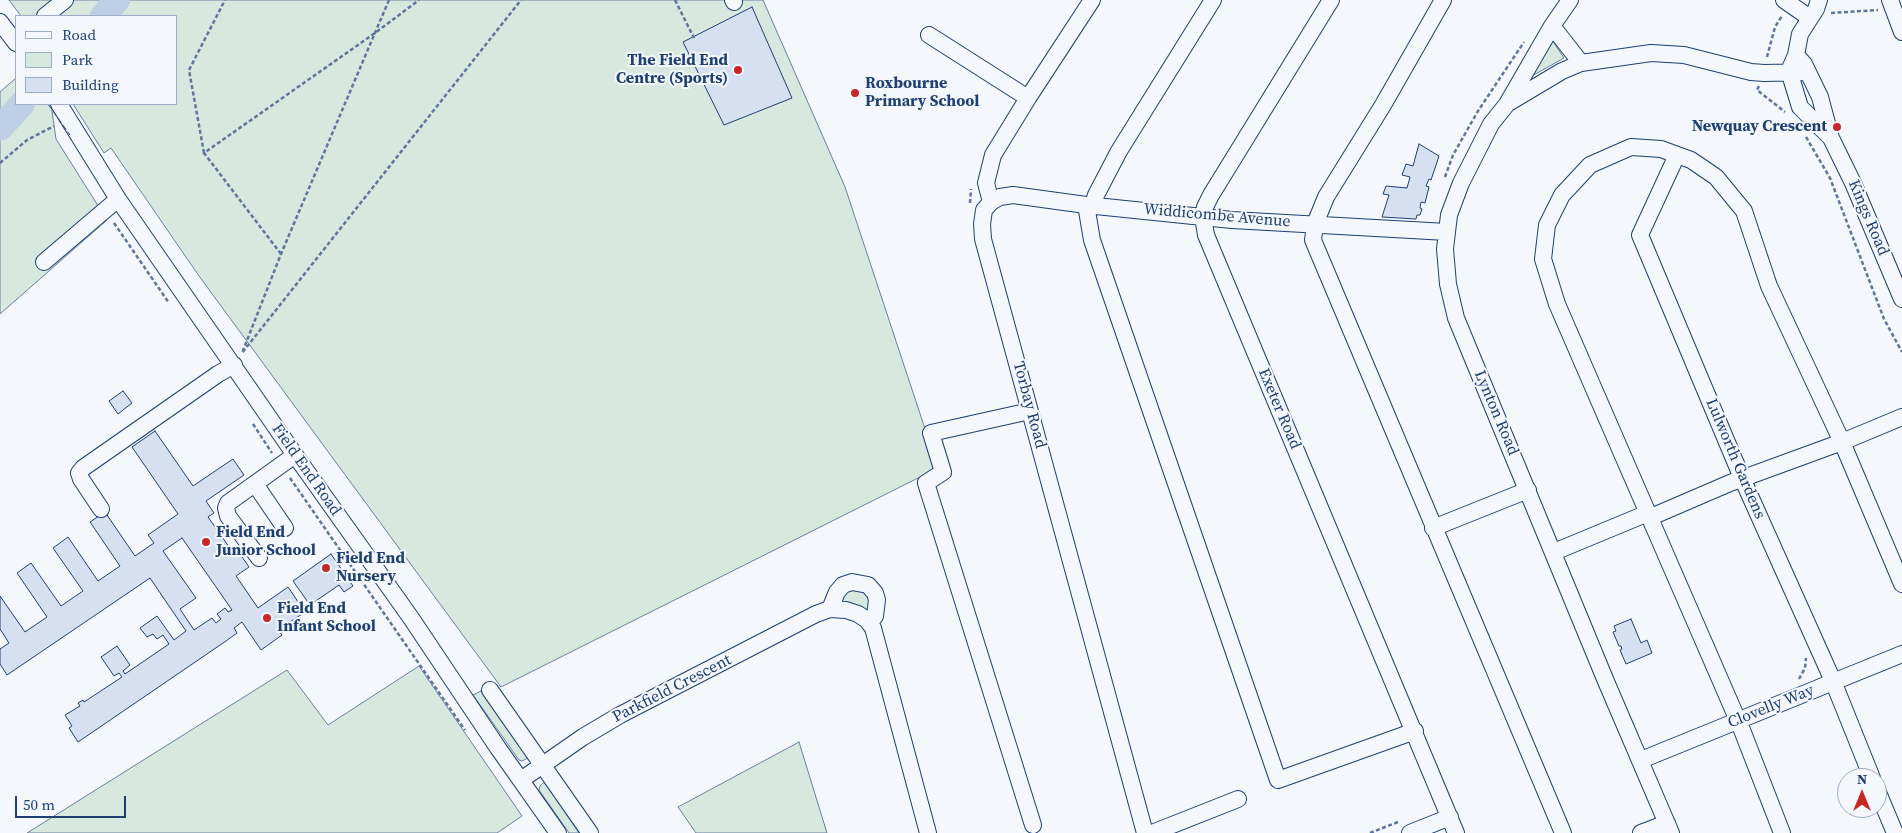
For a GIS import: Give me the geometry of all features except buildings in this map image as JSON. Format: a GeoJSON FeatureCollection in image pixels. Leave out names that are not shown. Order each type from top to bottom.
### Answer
{"type":"FeatureCollection","features":[{"type":"Feature","properties":{"kind":"street"},"geometry":{"type":"LineString","coordinates":[[46,15],[65,0]]}},
{"type":"Feature","properties":{"kind":"street"},"geometry":{"type":"LineString","coordinates":[[991,202],[986,182],[993,155],[1092,0]]}},
{"type":"Feature","properties":{"kind":"street"},"geometry":{"type":"LineString","coordinates":[[1213,0],[1119,151],[1090,205],[1092,240],[1278,780],[1414,731]]}},
{"type":"Feature","properties":{"kind":"street"},"geometry":{"type":"LineString","coordinates":[[1203,217],[1205,207],[1211,195],[1331,0]]}},
{"type":"Feature","properties":{"kind":"street"},"geometry":{"type":"LineString","coordinates":[[1443,0],[1383,105],[1326,197],[1315,224],[1313,240],[1562,833]]}},
{"type":"Feature","properties":{"kind":"street","name":"Lynton Road"},"geometry":{"type":"LineString","coordinates":[[1570,0],[1552,26],[1507,104],[1491,124],[1461,183],[1449,215],[1446,232],[1445,249],[1448,284],[1456,318],[1605,679],[1669,828]]}},
{"type":"Feature","properties":{"kind":"street"},"geometry":{"type":"LineString","coordinates":[[1787,2],[1810,18]]}},
{"type":"Feature","properties":{"kind":"street"},"geometry":{"type":"LineString","coordinates":[[1789,72],[1796,55],[1800,34],[1810,18],[1825,4]]}},
{"type":"Feature","properties":{"kind":"street"},"geometry":{"type":"LineString","coordinates":[[1892,5],[1902,32]]}},
{"type":"Feature","properties":{"kind":"street"},"geometry":{"type":"LineString","coordinates":[[0,22],[15,40]]}},
{"type":"Feature","properties":{"kind":"street"},"geometry":{"type":"LineString","coordinates":[[1552,26],[1581,63]]}},
{"type":"Feature","properties":{"kind":"street"},"geometry":{"type":"LineString","coordinates":[[929,35],[1028,98]]}},
{"type":"Feature","properties":{"kind":"street"},"geometry":{"type":"LineString","coordinates":[[1507,104],[1562,71],[1581,63],[1651,53],[1684,56],[1764,74],[1807,72]]}},
{"type":"Feature","properties":{"kind":"street","name":"Kings Road"},"geometry":{"type":"LineString","coordinates":[[1796,55],[1804,64],[1820,97],[1831,138],[1853,183],[1902,299]]}},
{"type":"Feature","properties":{"kind":"street","name":"Kings Road"},"geometry":{"type":"LineString","coordinates":[[1789,72],[1800,106],[1831,138]]}},
{"type":"Feature","properties":{"kind":"street","name":"Field End Road"},"geometry":{"type":"LineString","coordinates":[[60,105],[118,199],[295,455],[411,618],[558,833]]}},
{"type":"Feature","properties":{"kind":"street"},"geometry":{"type":"LineString","coordinates":[[1782,833],[1738,721],[1557,304],[1543,258],[1547,225],[1562,195],[1590,166],[1630,148],[1661,150],[1691,160],[1716,177],[1744,211],[1769,286],[1842,442],[1902,584]]}},
{"type":"Feature","properties":{"kind":"street","name":"Lulworth Gardens"},"geometry":{"type":"LineString","coordinates":[[1677,155],[1640,235],[1742,478],[1833,681],[1868,768]]}},
{"type":"Feature","properties":{"kind":"street","name":"Widdicombe Avenue"},"geometry":{"type":"LineString","coordinates":[[991,202],[1000,197],[1013,195],[1203,217],[1446,232]]}},
{"type":"Feature","properties":{"kind":"street"},"geometry":{"type":"LineString","coordinates":[[44,262],[118,199]]}},
{"type":"Feature","properties":{"kind":"street","name":"Torbay Road"},"geometry":{"type":"LineString","coordinates":[[991,202],[984,210],[982,224],[983,239],[1146,833]]}},
{"type":"Feature","properties":{"kind":"street","name":"Exeter Road"},"geometry":{"type":"LineString","coordinates":[[1203,217],[1206,235],[1456,833]]}},
{"type":"Feature","properties":{"kind":"street"},"geometry":{"type":"LineString","coordinates":[[101,509],[81,479],[79,473],[83,468],[218,374],[234,365]]}},
{"type":"Feature","properties":{"kind":"street"},"geometry":{"type":"LineString","coordinates":[[1030,411],[931,433],[943,472],[926,483],[1033,825]]}},
{"type":"Feature","properties":{"kind":"street"},"geometry":{"type":"LineString","coordinates":[[1554,552],[1742,478],[1842,442],[1902,417]]}},
{"type":"Feature","properties":{"kind":"street"},"geometry":{"type":"LineString","coordinates":[[259,558],[228,516],[226,508],[228,503],[295,455]]}},
{"type":"Feature","properties":{"kind":"street"},"geometry":{"type":"LineString","coordinates":[[255,484],[285,528]]}},
{"type":"Feature","properties":{"kind":"street"},"geometry":{"type":"LineString","coordinates":[[1433,528],[1528,490]]}},
{"type":"Feature","properties":{"kind":"street"},"geometry":{"type":"LineString","coordinates":[[869,623],[875,616],[878,600],[875,592],[868,585],[852,582],[843,585],[837,592],[830,609],[846,610],[858,614],[873,628],[928,833]]}},
{"type":"Feature","properties":{"kind":"street","name":"Parkfield Crescent"},"geometry":{"type":"LineString","coordinates":[[521,780],[582,737],[620,715],[816,614],[830,609]]}},
{"type":"Feature","properties":{"kind":"street","name":"Clovelly Way"},"geometry":{"type":"LineString","coordinates":[[1641,760],[1902,654]]}},
{"type":"Feature","properties":{"kind":"street"},"geometry":{"type":"LineString","coordinates":[[490,690],[590,833]]}},
{"type":"Feature","properties":{"kind":"street"},"geometry":{"type":"LineString","coordinates":[[1152,833],[1238,799]]}},
{"type":"Feature","properties":{"kind":"street"},"geometry":{"type":"LineString","coordinates":[[1887,814],[1895,833]]}},
{"type":"Feature","properties":{"kind":"street"},"geometry":{"type":"LineString","coordinates":[[1410,833],[1450,817]]}},
{"type":"Feature","properties":{"kind":"street"},"geometry":{"type":"LineString","coordinates":[[1641,833],[1669,828]]}},
{"type":"Feature","properties":{"kind":"path"},"geometry":{"type":"LineString","coordinates":[[225,0],[189,70],[204,153],[282,254]]}},
{"type":"Feature","properties":{"kind":"path"},"geometry":{"type":"LineString","coordinates":[[389,0],[242,353],[521,0]]}},
{"type":"Feature","properties":{"kind":"path"},"geometry":{"type":"LineString","coordinates":[[204,153],[419,0]]}},
{"type":"Feature","properties":{"kind":"path"},"geometry":{"type":"LineString","coordinates":[[675,0],[694,38]]}},
{"type":"Feature","properties":{"kind":"path"},"geometry":{"type":"LineString","coordinates":[[1757,90],[1764,74],[1775,27],[1787,2]]}},
{"type":"Feature","properties":{"kind":"path"},"geometry":{"type":"LineString","coordinates":[[1825,4],[1826,14],[1892,5]]}},
{"type":"Feature","properties":{"kind":"path"},"geometry":{"type":"LineString","coordinates":[[1444,182],[1453,155],[1470,125],[1525,40]]}},
{"type":"Feature","properties":{"kind":"path"},"geometry":{"type":"LineString","coordinates":[[1750,86],[1787,113]]}},
{"type":"Feature","properties":{"kind":"path"},"geometry":{"type":"LineString","coordinates":[[0,164],[26,140],[54,126]]}},
{"type":"Feature","properties":{"kind":"path"},"geometry":{"type":"LineString","coordinates":[[1803,133],[1830,178],[1884,320],[1902,352]]}},
{"type":"Feature","properties":{"kind":"green space"},"geometry":{"type":"Polygon","coordinates":[[[9,0],[763,0],[845,187],[938,468],[501,687],[199,276],[111,148],[104,153],[74,105],[178,105],[178,15],[20,15],[9,0]]]}},
{"type":"Feature","properties":{"kind":"green space"},"geometry":{"type":"Polygon","coordinates":[[[1550,37],[1564,58],[1530,77],[1550,37]]]}},
{"type":"Feature","properties":{"kind":"green space"},"geometry":{"type":"Polygon","coordinates":[[[15,79],[15,105],[51,105],[56,139],[107,220],[0,314],[0,92],[15,79]]]}},
{"type":"Feature","properties":{"kind":"green space"},"geometry":{"type":"Polygon","coordinates":[[[860,587],[872,598],[870,614],[838,602],[847,588],[860,587]]]}},
{"type":"Feature","properties":{"kind":"green space"},"geometry":{"type":"Polygon","coordinates":[[[419,666],[522,816],[497,833],[27,833],[287,670],[328,725],[419,666]]]}},
{"type":"Feature","properties":{"kind":"green space"},"geometry":{"type":"Polygon","coordinates":[[[481,691],[528,758],[522,761],[519,760],[473,695],[481,691]]]}},
{"type":"Feature","properties":{"kind":"green space"},"geometry":{"type":"Polygon","coordinates":[[[799,742],[827,833],[696,833],[678,807],[799,742]]]}},
{"type":"Feature","properties":{"kind":"green space"},"geometry":{"type":"Polygon","coordinates":[[[544,782],[579,833],[569,833],[539,790],[544,782]]]}},
{"type":"Feature","properties":{"kind":"waterway"},"geometry":{"type":"LineString","coordinates":[[104,15],[117,0]]}},
{"type":"Feature","properties":{"kind":"waterway"},"geometry":{"type":"LineString","coordinates":[[0,128],[21,105]]}},
{"type":"Feature","properties":{"kind":"fence"},"geometry":{"type":"LineString","coordinates":[[49,105],[70,135]]}},
{"type":"Feature","properties":{"kind":"place","name":"The Field End Centre (Sports)"},"geometry":{"type":"Point","coordinates":[738,70]}},
{"type":"Feature","properties":{"kind":"place","name":"Roxbourne Primary School"},"geometry":{"type":"Point","coordinates":[855,93]}},
{"type":"Feature","properties":{"kind":"place","name":"Newquay Crescent"},"geometry":{"type":"Point","coordinates":[1837,127]}},
{"type":"Feature","properties":{"kind":"place","name":"Field End Junior School"},"geometry":{"type":"Point","coordinates":[206,542]}},
{"type":"Feature","properties":{"kind":"place","name":"Field End Nursery"},"geometry":{"type":"Point","coordinates":[326,568]}},
{"type":"Feature","properties":{"kind":"place","name":"Field End Infant School"},"geometry":{"type":"Point","coordinates":[267,618]}}]}
